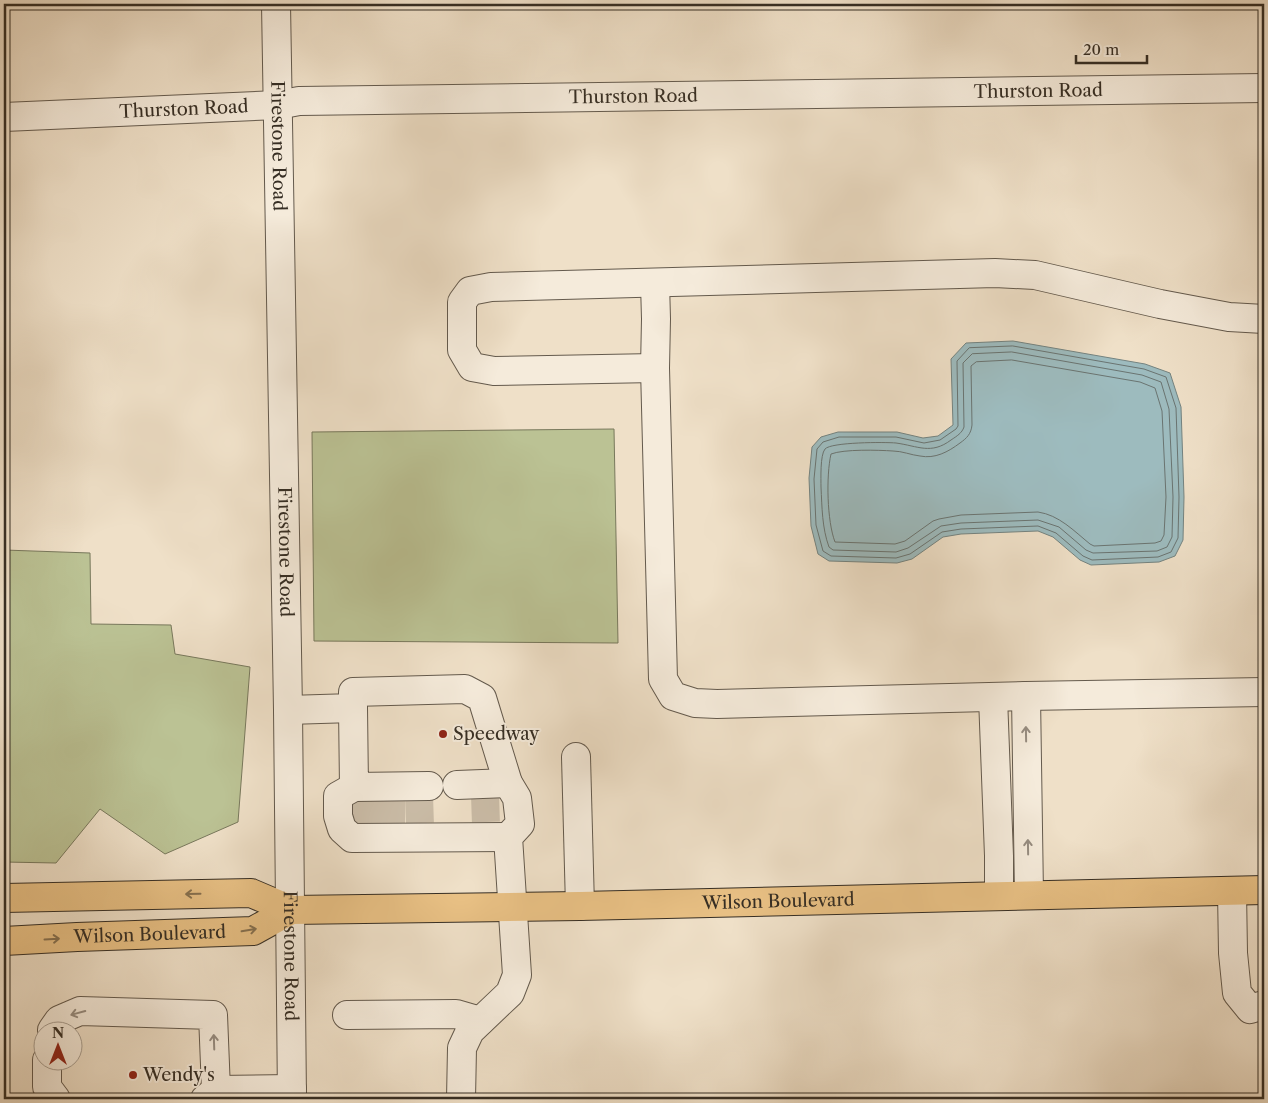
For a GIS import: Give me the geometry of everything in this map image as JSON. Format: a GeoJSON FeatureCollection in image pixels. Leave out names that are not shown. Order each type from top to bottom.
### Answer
{"type":"FeatureCollection","features":[{"type":"Feature","properties":{"kind":"main road","name":"Wilson Boulevard"},"geometry":{"type":"LineString","coordinates":[[4,898],[251,893],[290,910],[580,906],[1264,890]]}},
{"type":"Feature","properties":{"kind":"main road","name":"Wilson Boulevard"},"geometry":{"type":"LineString","coordinates":[[4,941],[253,931],[290,910]]}},
{"type":"Feature","properties":{"kind":"street","name":"Firestone Road"},"geometry":{"type":"LineString","coordinates":[[276,4],[288,710],[292,1094]]}},
{"type":"Feature","properties":{"kind":"street","name":"Thurston Road"},"geometry":{"type":"LineString","coordinates":[[4,117],[278,105],[299,102],[1264,88]]}},
{"type":"Feature","properties":{"kind":"street"},"geometry":{"type":"LineString","coordinates":[[655,368],[494,371],[472,367],[462,350],[462,302],[470,291],[491,287],[995,273],[1035,275],[1170,306],[1229,316],[1264,319]]}},
{"type":"Feature","properties":{"kind":"street"},"geometry":{"type":"LineString","coordinates":[[655,282],[655,368],[662,679],[673,696],[696,703],[717,704],[1264,692]]}},
{"type":"Feature","properties":{"kind":"street"},"geometry":{"type":"LineString","coordinates":[[360,790],[353,692],[465,689],[482,698],[492,787]]}},
{"type":"Feature","properties":{"kind":"street"},"geometry":{"type":"LineString","coordinates":[[1026,696],[1029,895]]}},
{"type":"Feature","properties":{"kind":"street"},"geometry":{"type":"LineString","coordinates":[[993,697],[1000,896]]}},
{"type":"Feature","properties":{"kind":"street"},"geometry":{"type":"LineString","coordinates":[[288,710],[353,708]]}},
{"type":"Feature","properties":{"kind":"street"},"geometry":{"type":"LineString","coordinates":[[576,756],[580,906]]}},
{"type":"Feature","properties":{"kind":"street"},"geometry":{"type":"LineString","coordinates":[[996,773],[1027,772]]}},
{"type":"Feature","properties":{"kind":"street"},"geometry":{"type":"LineString","coordinates":[[422,789],[360,790],[338,796],[338,816],[342,829],[352,838],[363,833],[391,832],[494,833],[520,824],[517,798],[492,787],[457,785]]}},
{"type":"Feature","properties":{"kind":"street"},"geometry":{"type":"LineString","coordinates":[[462,1099],[462,1048],[470,1030],[510,993],[517,975],[513,907],[494,833]]}},
{"type":"Feature","properties":{"kind":"street"},"geometry":{"type":"LineString","coordinates":[[1232,891],[1233,953],[1237,993],[1250,1009],[1264,1005]]}},
{"type":"Feature","properties":{"kind":"street"},"geometry":{"type":"LineString","coordinates":[[58,1020],[80,1011],[213,1015],[211,1095],[292,1094]]}},
{"type":"Feature","properties":{"kind":"street"},"geometry":{"type":"LineString","coordinates":[[347,1015],[456,1014],[480,1021]]}},
{"type":"Feature","properties":{"kind":"street"},"geometry":{"type":"LineString","coordinates":[[46,1070],[46,1087],[56,1099]]}},
{"type":"Feature","properties":{"kind":"green space"},"geometry":{"type":"Polygon","coordinates":[[[614,429],[618,643],[314,641],[312,432],[614,429]]]}},
{"type":"Feature","properties":{"kind":"green space"},"geometry":{"type":"Polygon","coordinates":[[[4,550],[90,553],[91,624],[171,625],[175,654],[250,667],[238,822],[165,854],[100,809],[56,863],[4,862],[4,550]]]}},
{"type":"Feature","properties":{"kind":"green space"},"geometry":{"type":"Polygon","coordinates":[[[5,968],[8,1099],[4,1099],[5,968]]]}},
{"type":"Feature","properties":{"kind":"water"},"geometry":{"type":"Polygon","coordinates":[[[1013,341],[1145,364],[1170,373],[1181,407],[1184,497],[1183,540],[1175,556],[1159,562],[1091,565],[1080,560],[1053,537],[1038,531],[961,534],[943,537],[912,559],[897,563],[829,561],[818,554],[811,526],[809,478],[812,447],[821,437],[838,432],[897,432],[923,438],[938,436],[953,425],[951,359],[966,343],[1013,341]]]}},
{"type":"Feature","properties":{"kind":"tunnel"},"geometry":{"type":"LineString","coordinates":[[485,794],[486,825]]}},
{"type":"Feature","properties":{"kind":"tunnel"},"geometry":{"type":"LineString","coordinates":[[419,795],[420,826]]}},
{"type":"Feature","properties":{"kind":"tunnel"},"geometry":{"type":"LineString","coordinates":[[391,796],[391,827]]}},
{"type":"Feature","properties":{"kind":"tunnel"},"geometry":{"type":"LineString","coordinates":[[363,797],[363,827]]}},
{"type":"Feature","properties":{"kind":"place","name":"Speedway"},"geometry":{"type":"Point","coordinates":[443,734]}},
{"type":"Feature","properties":{"kind":"place","name":"Wendy's"},"geometry":{"type":"Point","coordinates":[133,1075]}}]}
